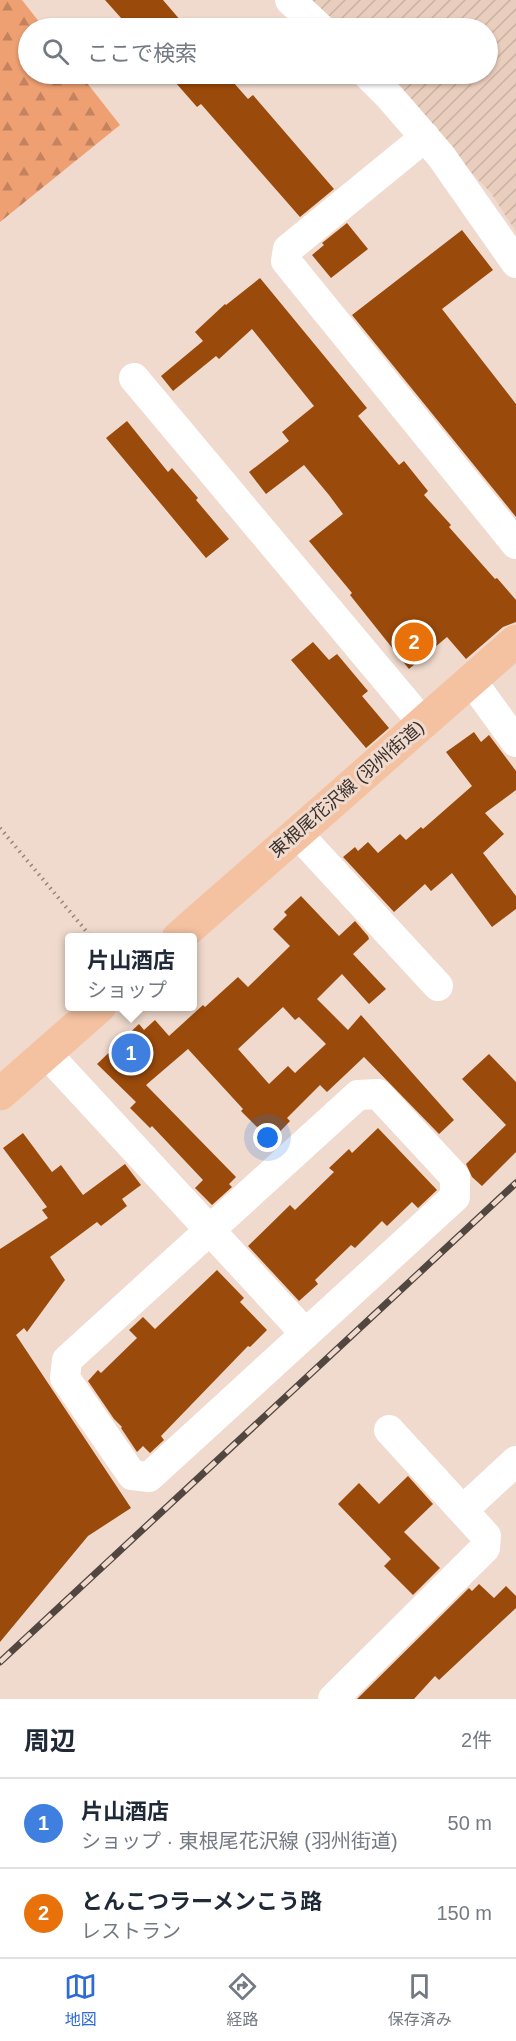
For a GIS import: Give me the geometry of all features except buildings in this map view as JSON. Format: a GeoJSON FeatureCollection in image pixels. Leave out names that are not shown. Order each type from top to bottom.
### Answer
{"type":"FeatureCollection","features":[{"type":"Feature","properties":{"kind":"main road","name":"東根尾花沢線 (羽州街道)"},"geometry":{"type":"LineString","coordinates":[[184,933],[516,640]]}},
{"type":"Feature","properties":{"kind":"main road"},"geometry":{"type":"LineString","coordinates":[[0,1094],[94,1011]]}},
{"type":"Feature","properties":{"kind":"street"},"geometry":{"type":"LineString","coordinates":[[290,0],[309,18]]}},
{"type":"Feature","properties":{"kind":"street"},"geometry":{"type":"LineString","coordinates":[[377,84],[441,156],[516,263]]}},
{"type":"Feature","properties":{"kind":"street"},"geometry":{"type":"LineString","coordinates":[[425,137],[288,249],[286,261],[516,544]]}},
{"type":"Feature","properties":{"kind":"street"},"geometry":{"type":"LineString","coordinates":[[134,378],[423,723]]}},
{"type":"Feature","properties":{"kind":"street"},"geometry":{"type":"LineString","coordinates":[[471,680],[516,742]]}},
{"type":"Feature","properties":{"kind":"street"},"geometry":{"type":"LineString","coordinates":[[297,832],[438,986]]}},
{"type":"Feature","properties":{"kind":"street"},"geometry":{"type":"LineString","coordinates":[[47,1054],[305,1333]]}},
{"type":"Feature","properties":{"kind":"street"},"geometry":{"type":"LineString","coordinates":[[378,1094],[455,1177],[455,1197],[149,1477],[132,1475],[65,1378],[67,1360],[210,1230],[358,1095],[378,1094]]}},
{"type":"Feature","properties":{"kind":"street"},"geometry":{"type":"LineString","coordinates":[[333,1699],[485,1548],[486,1536],[389,1430]]}},
{"type":"Feature","properties":{"kind":"street"},"geometry":{"type":"LineString","coordinates":[[463,1510],[516,1461]]}},
{"type":"Feature","properties":{"kind":"path"},"geometry":{"type":"LineString","coordinates":[[0,828],[88,933]]}},
{"type":"Feature","properties":{"kind":"shaded area"},"geometry":{"type":"Polygon","coordinates":[[[305,0],[516,0],[516,232],[491,193],[386,84],[498,84],[498,18],[322,18],[305,0]]]}},
{"type":"Feature","properties":{"kind":"green space"},"geometry":{"type":"Polygon","coordinates":[[[0,0],[22,0],[36,18],[18,18],[18,84],[88,84],[120,125],[0,222],[0,0]]]}},
{"type":"Feature","properties":{"kind":"railway"},"geometry":{"type":"LineString","coordinates":[[0,1662],[516,1183]]}},
{"type":"Feature","properties":{"kind":"place","name":"とんこつラーメンこう路"},"geometry":{"type":"Point","coordinates":[414,642]}},
{"type":"Feature","properties":{"kind":"place","name":"片山酒店"},"geometry":{"type":"Point","coordinates":[131,1053]}}]}
